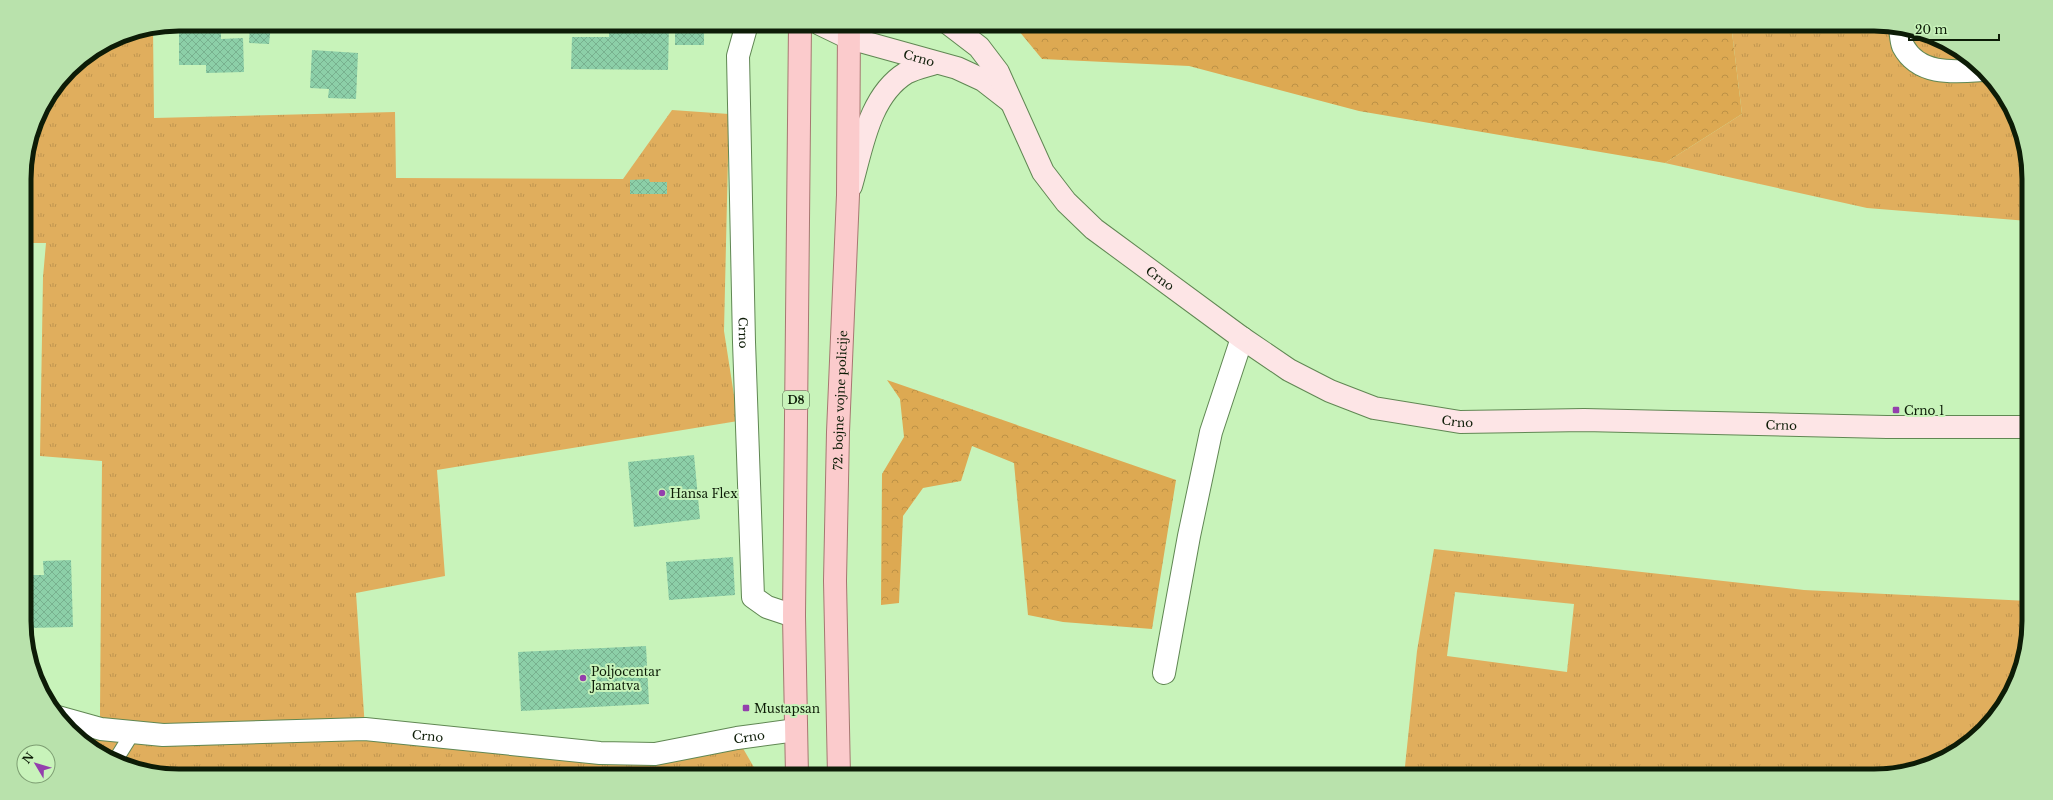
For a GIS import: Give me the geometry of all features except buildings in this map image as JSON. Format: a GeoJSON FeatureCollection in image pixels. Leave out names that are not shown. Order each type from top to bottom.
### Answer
{"type":"FeatureCollection","features":[{"type":"Feature","properties":{"kind":"main road","name":"D8"},"geometry":{"type":"LineString","coordinates":[[797,769],[794,616],[800,31]]}},
{"type":"Feature","properties":{"kind":"main road","name":"72. bojne vojne policije"},"geometry":{"type":"LineString","coordinates":[[839,769],[835,580],[838,432],[848,195],[849,31]]}},
{"type":"Feature","properties":{"kind":"street","name":"Crno"},"geometry":{"type":"LineString","coordinates":[[745,31],[738,56],[744,342],[753,597],[767,606],[794,616]]}},
{"type":"Feature","properties":{"kind":"street","name":"Crno"},"geometry":{"type":"LineString","coordinates":[[849,31],[935,63],[957,68],[983,80],[1012,103]]}},
{"type":"Feature","properties":{"kind":"street","name":"Crno"},"geometry":{"type":"LineString","coordinates":[[957,31],[979,47],[998,72],[1043,172],[1066,202],[1094,229],[1242,338],[1289,370],[1330,391],[1374,408],[1460,422],[1584,420],[1886,427],[2022,427]]}},
{"type":"Feature","properties":{"kind":"street"},"geometry":{"type":"LineString","coordinates":[[1901,34],[1903,46],[1918,65],[1949,72],[1975,70]]}},
{"type":"Feature","properties":{"kind":"street"},"geometry":{"type":"LineString","coordinates":[[848,195],[868,127],[888,88],[907,73],[935,63]]}},
{"type":"Feature","properties":{"kind":"street"},"geometry":{"type":"LineString","coordinates":[[1164,673],[1189,536],[1211,432],[1242,338]]}},
{"type":"Feature","properties":{"kind":"street","name":"Crno"},"geometry":{"type":"LineString","coordinates":[[69,720],[101,729],[163,735],[365,729],[443,735],[504,744],[570,750],[655,754],[737,738],[796,730]]}},
{"type":"Feature","properties":{"kind":"lane"},"geometry":{"type":"LineString","coordinates":[[118,756],[132,732]]}},
{"type":"Feature","properties":{"kind":"green space"},"geometry":{"type":"Polygon","coordinates":[[[1019,31],[1732,31],[1742,114],[1665,163],[1359,111],[1189,66],[1042,59],[1019,31]]]}},
{"type":"Feature","properties":{"kind":"green space"},"geometry":{"type":"Polygon","coordinates":[[[1732,31],[1884,31],[1913,36],[1931,42],[1956,56],[1979,74],[1997,97],[2007,113],[2017,140],[2021,159],[2022,221],[1867,208],[1665,163],[1742,114],[1732,31]]]}},
{"type":"Feature","properties":{"kind":"green space"},"geometry":{"type":"Polygon","coordinates":[[[153,33],[154,118],[395,112],[396,178],[623,179],[672,110],[729,114],[724,331],[738,421],[437,470],[445,576],[356,593],[365,729],[600,753],[737,738],[755,769],[169,769],[140,764],[122,758],[97,744],[73,725],[101,729],[102,461],[40,456],[43,277],[46,243],[31,243],[31,169],[36,140],[46,113],[56,97],[74,74],[97,56],[122,42],[153,33]]]}},
{"type":"Feature","properties":{"kind":"green space"},"geometry":{"type":"Polygon","coordinates":[[[887,380],[1176,480],[1152,629],[1063,622],[1028,615],[1014,463],[972,446],[961,481],[923,488],[903,516],[899,603],[881,605],[882,474],[904,437],[900,399],[887,380]]]}},
{"type":"Feature","properties":{"kind":"green space"},"geometry":{"type":"Polygon","coordinates":[[[1434,549],[1804,590],[2022,601],[2022,631],[2017,660],[2007,687],[1997,703],[1979,726],[1956,744],[1940,754],[1913,764],[1884,769],[1405,769],[1417,651],[1434,549]],[[1455,592],[1447,656],[1567,672],[1574,604],[1455,592]]]}},
{"type":"Feature","properties":{"kind":"place","name":"Crno 1"},"geometry":{"type":"Point","coordinates":[1896,410]}},
{"type":"Feature","properties":{"kind":"place","name":"Hansa Flex"},"geometry":{"type":"Point","coordinates":[662,493]}},
{"type":"Feature","properties":{"kind":"place","name":"Poljocentar Jamatva"},"geometry":{"type":"Point","coordinates":[583,678]}},
{"type":"Feature","properties":{"kind":"place","name":"Mustapsan"},"geometry":{"type":"Point","coordinates":[746,708]}}]}
